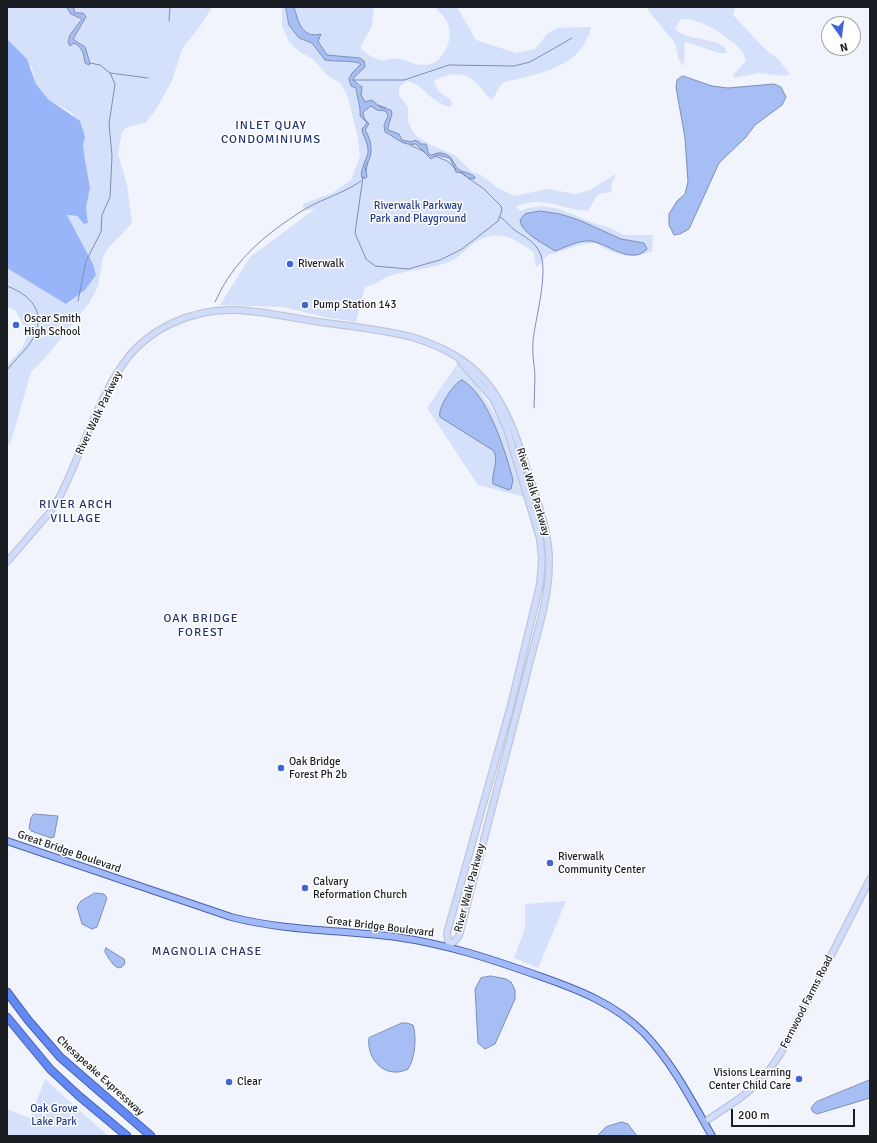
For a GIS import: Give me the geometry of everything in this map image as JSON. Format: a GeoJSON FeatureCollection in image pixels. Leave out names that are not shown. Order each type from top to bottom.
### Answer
{"type":"FeatureCollection","features":[{"type":"Feature","properties":{"kind":"highway","name":"Chesapeake Expressway"},"geometry":{"type":"LineString","coordinates":[[7,992],[28,1020],[60,1057],[151,1136]]}},
{"type":"Feature","properties":{"kind":"highway"},"geometry":{"type":"LineString","coordinates":[[7,1018],[50,1069],[79,1096],[127,1136]]}},
{"type":"Feature","properties":{"kind":"main road","name":"Great Bridge Boulevard"},"geometry":{"type":"LineString","coordinates":[[7,841],[206,910],[246,921],[398,937],[449,947],[498,961],[576,990],[605,1003],[624,1016],[644,1034],[659,1051],[712,1136]]}},
{"type":"Feature","properties":{"kind":"street","name":"River Walk Parkway"},"geometry":{"type":"LineString","coordinates":[[7,562],[50,512],[59,498],[108,390],[124,363],[143,343],[173,322],[198,314],[224,310],[241,310],[412,337],[440,347],[468,365],[489,385],[511,421],[543,520],[548,544],[549,566],[546,592],[459,936],[449,947]]}},
{"type":"Feature","properties":{"kind":"street","name":"River Walk Parkway"},"geometry":{"type":"LineString","coordinates":[[449,947],[447,933],[511,705],[539,591],[542,568],[542,550],[538,526],[507,429],[493,400],[460,360]]}},
{"type":"Feature","properties":{"kind":"street","name":"Fernwood Farms Road"},"geometry":{"type":"LineString","coordinates":[[704,1122],[746,1095],[760,1083],[772,1068],[786,1044],[870,879]]}},
{"type":"Feature","properties":{"kind":"green space"},"geometry":{"type":"Polygon","coordinates":[[[7,7],[67,7],[71,14],[82,19],[70,35],[71,46],[74,43],[79,46],[84,54],[84,60],[89,61],[83,45],[73,39],[77,30],[83,24],[83,13],[75,13],[73,7],[212,7],[203,22],[182,49],[172,81],[155,111],[145,123],[127,127],[122,132],[118,154],[127,184],[132,223],[108,248],[103,257],[98,286],[89,303],[46,357],[31,372],[10,445],[7,445],[7,365],[23,347],[28,333],[15,310],[7,307],[7,268],[96,275],[93,264],[67,215],[77,216],[84,224],[88,223],[86,208],[90,188],[83,145],[85,137],[72,113],[48,99],[36,84],[32,68],[7,41],[7,7]]]}},
{"type":"Feature","properties":{"kind":"green space","name":"Riverwalk Parkway Park and Playground"},"geometry":{"type":"Polygon","coordinates":[[[282,7],[286,7],[289,25],[299,38],[312,43],[325,60],[355,62],[361,64],[360,58],[327,55],[316,36],[303,29],[300,25],[294,7],[374,7],[372,26],[361,46],[362,50],[376,59],[397,59],[420,65],[430,64],[436,61],[441,57],[448,44],[448,24],[435,7],[457,7],[476,40],[516,53],[535,49],[547,34],[557,28],[591,27],[586,41],[571,59],[539,74],[504,82],[491,100],[473,80],[460,74],[444,76],[434,81],[438,91],[451,100],[452,104],[450,107],[437,102],[419,86],[407,81],[399,87],[399,95],[408,107],[408,122],[415,135],[431,145],[456,156],[472,172],[481,175],[498,188],[514,196],[548,189],[576,194],[590,190],[616,174],[611,185],[612,192],[598,194],[588,211],[535,202],[526,203],[516,207],[521,211],[528,208],[541,206],[560,209],[596,224],[609,227],[624,235],[653,235],[652,252],[629,256],[618,254],[592,243],[575,246],[560,252],[549,254],[536,268],[534,253],[527,247],[505,236],[489,236],[473,244],[449,262],[389,276],[374,284],[365,286],[356,322],[324,317],[283,307],[220,305],[250,257],[315,209],[307,210],[303,208],[303,204],[332,193],[351,180],[360,156],[358,138],[348,97],[341,84],[327,75],[313,59],[300,52],[289,42],[282,25],[282,7]],[[361,64],[352,73],[350,84],[356,88],[360,116],[364,120],[360,84],[353,80],[356,75],[362,71],[361,64]]]}},
{"type":"Feature","properties":{"kind":"green space"},"geometry":{"type":"Polygon","coordinates":[[[647,7],[735,7],[733,15],[766,50],[778,59],[790,74],[785,76],[759,73],[734,78],[733,75],[746,61],[744,54],[729,39],[719,32],[697,21],[687,19],[680,20],[675,29],[687,36],[716,42],[726,49],[726,53],[719,53],[686,42],[684,45],[685,57],[683,67],[678,57],[675,43],[647,7]]]}},
{"type":"Feature","properties":{"kind":"green space"},"geometry":{"type":"Polygon","coordinates":[[[460,360],[505,430],[529,498],[478,485],[427,408],[460,360]]]}},
{"type":"Feature","properties":{"kind":"green space"},"geometry":{"type":"Polygon","coordinates":[[[566,901],[538,968],[514,958],[525,928],[525,904],[566,901]]]}},
{"type":"Feature","properties":{"kind":"green space","name":"Oak Grove Lake Park"},"geometry":{"type":"Polygon","coordinates":[[[45,1079],[108,1136],[7,1136],[7,1109],[30,1118],[45,1079]]]}},
{"type":"Feature","properties":{"kind":"shaded area"},"geometry":{"type":"Polygon","coordinates":[[[67,7],[73,7],[75,13],[83,13],[86,17],[73,39],[85,47],[90,63],[89,65],[85,63],[80,47],[74,43],[70,46],[68,42],[70,35],[82,19],[71,14],[67,7]]]}},
{"type":"Feature","properties":{"kind":"shaded area"},"geometry":{"type":"Polygon","coordinates":[[[286,7],[294,7],[299,23],[305,31],[309,34],[321,34],[318,41],[327,55],[360,58],[364,61],[365,66],[353,80],[362,87],[361,95],[365,102],[372,100],[380,107],[391,110],[392,114],[388,130],[399,134],[402,140],[412,142],[414,140],[420,144],[426,144],[429,155],[439,153],[446,154],[451,158],[458,169],[475,177],[474,179],[468,178],[463,173],[456,172],[450,158],[437,155],[431,159],[416,144],[403,143],[385,132],[384,125],[388,116],[386,111],[377,110],[371,106],[363,112],[364,118],[369,124],[365,130],[369,139],[371,153],[365,166],[367,176],[366,178],[362,178],[362,170],[368,149],[362,129],[367,123],[360,116],[356,88],[351,86],[349,79],[352,73],[361,64],[355,62],[325,60],[312,43],[299,38],[289,25],[286,7]]]}},
{"type":"Feature","properties":{"kind":"shaded area"},"geometry":{"type":"Polygon","coordinates":[[[8,40],[27,59],[36,84],[48,99],[80,121],[85,137],[83,145],[90,188],[86,208],[88,223],[84,224],[77,216],[67,215],[93,264],[96,275],[85,290],[66,304],[7,268],[8,40]]]}},
{"type":"Feature","properties":{"kind":"shaded area"},"geometry":{"type":"Polygon","coordinates":[[[683,76],[712,86],[728,88],[774,84],[781,87],[786,97],[782,105],[755,125],[746,137],[719,163],[689,229],[680,234],[674,235],[669,225],[669,214],[677,201],[685,194],[688,182],[685,138],[676,87],[677,80],[683,76]]]}},
{"type":"Feature","properties":{"kind":"shaded area"},"geometry":{"type":"Polygon","coordinates":[[[540,211],[560,214],[579,220],[621,239],[644,243],[647,249],[641,254],[634,255],[619,252],[591,241],[586,241],[555,251],[529,234],[525,230],[520,220],[525,214],[540,211]]]}},
{"type":"Feature","properties":{"kind":"shaded area"},"geometry":{"type":"Polygon","coordinates":[[[462,380],[471,387],[480,398],[495,425],[513,480],[511,489],[509,490],[493,484],[496,460],[494,451],[440,417],[441,408],[446,397],[454,386],[462,380]]]}},
{"type":"Feature","properties":{"kind":"shaded area"},"geometry":{"type":"Polygon","coordinates":[[[34,814],[58,816],[54,837],[51,838],[31,831],[29,828],[31,818],[34,814]]]}},
{"type":"Feature","properties":{"kind":"shaded area"},"geometry":{"type":"Polygon","coordinates":[[[95,893],[104,894],[107,898],[97,927],[92,929],[82,924],[77,907],[81,901],[95,893]]]}},
{"type":"Feature","properties":{"kind":"shaded area"},"geometry":{"type":"Polygon","coordinates":[[[106,948],[124,959],[125,963],[122,967],[119,968],[114,965],[105,952],[106,948]]]}},
{"type":"Feature","properties":{"kind":"shaded area"},"geometry":{"type":"Polygon","coordinates":[[[491,976],[506,979],[511,982],[515,990],[515,999],[495,1044],[485,1049],[478,1043],[475,989],[481,978],[491,976]]]}},
{"type":"Feature","properties":{"kind":"shaded area"},"geometry":{"type":"Polygon","coordinates":[[[402,1023],[413,1025],[415,1036],[414,1054],[408,1069],[400,1072],[392,1072],[379,1066],[374,1060],[369,1046],[369,1038],[402,1023]]]}},
{"type":"Feature","properties":{"kind":"shaded area"},"geometry":{"type":"Polygon","coordinates":[[[870,1080],[870,1098],[817,1114],[813,1112],[811,1108],[816,1102],[870,1080]]]}},
{"type":"Feature","properties":{"kind":"shaded area"},"geometry":{"type":"Polygon","coordinates":[[[622,1122],[628,1124],[637,1136],[597,1136],[606,1127],[622,1122]]]}},
{"type":"Feature","properties":{"kind":"waterway"},"geometry":{"type":"LineString","coordinates":[[169,21],[170,7]]}},
{"type":"Feature","properties":{"kind":"waterway"},"geometry":{"type":"LineString","coordinates":[[353,80],[404,80],[449,65],[514,66],[530,62],[572,38]]}},
{"type":"Feature","properties":{"kind":"waterway"},"geometry":{"type":"LineString","coordinates":[[90,63],[100,65],[110,73],[148,78]]}},
{"type":"Feature","properties":{"kind":"waterway"},"geometry":{"type":"LineString","coordinates":[[78,301],[86,261],[101,232],[102,215],[110,197],[112,156],[109,124],[115,84],[110,73]]}},
{"type":"Feature","properties":{"kind":"waterway"},"geometry":{"type":"LineString","coordinates":[[378,105],[386,108]]}},
{"type":"Feature","properties":{"kind":"waterway"},"geometry":{"type":"LineString","coordinates":[[410,145],[425,152]]}},
{"type":"Feature","properties":{"kind":"waterway"},"geometry":{"type":"LineString","coordinates":[[435,156],[447,161],[456,169]]}},
{"type":"Feature","properties":{"kind":"waterway"},"geometry":{"type":"LineString","coordinates":[[366,171],[368,162]]}},
{"type":"Feature","properties":{"kind":"waterway"},"geometry":{"type":"LineString","coordinates":[[363,177],[355,233],[366,259],[375,266],[408,269],[440,260],[462,249],[498,221],[502,210],[501,206],[484,189],[461,173]]}},
{"type":"Feature","properties":{"kind":"waterway"},"geometry":{"type":"LineString","coordinates":[[215,302],[228,278],[244,258],[263,239],[284,223],[314,204],[348,189],[361,181]]}},
{"type":"Feature","properties":{"kind":"waterway"},"geometry":{"type":"LineString","coordinates":[[500,217],[533,243],[538,249],[542,261],[543,272],[541,296],[533,345],[535,375],[534,408]]}},
{"type":"Feature","properties":{"kind":"waterway"},"geometry":{"type":"LineString","coordinates":[[7,286],[25,296],[32,302],[38,318],[38,326],[34,336],[26,349],[7,370]]}},
{"type":"Feature","properties":{"kind":"place","name":"Riverwalk"},"geometry":{"type":"Point","coordinates":[290,264]}},
{"type":"Feature","properties":{"kind":"place","name":"Pump Station 143"},"geometry":{"type":"Point","coordinates":[305,305]}},
{"type":"Feature","properties":{"kind":"place","name":"Oscar Smith High School"},"geometry":{"type":"Point","coordinates":[16,325]}},
{"type":"Feature","properties":{"kind":"place","name":"Oak Bridge Forest Ph 2b"},"geometry":{"type":"Point","coordinates":[281,768]}},
{"type":"Feature","properties":{"kind":"place","name":"Riverwalk Community Center"},"geometry":{"type":"Point","coordinates":[550,863]}},
{"type":"Feature","properties":{"kind":"place","name":"Calvary Reformation Church"},"geometry":{"type":"Point","coordinates":[305,888]}},
{"type":"Feature","properties":{"kind":"place","name":"Visions Learning Center Child Care"},"geometry":{"type":"Point","coordinates":[799,1079]}},
{"type":"Feature","properties":{"kind":"place","name":"Clear"},"geometry":{"type":"Point","coordinates":[229,1082]}},
{"type":"Feature","properties":{"kind":"district","name":"INLET QUAY CONDOMINIUMS"},"geometry":{"type":"Point","coordinates":[271,133]}},
{"type":"Feature","properties":{"kind":"district","name":"RIVER ARCH VILLAGE"},"geometry":{"type":"Point","coordinates":[76,512]}},
{"type":"Feature","properties":{"kind":"district","name":"OAK BRIDGE FOREST"},"geometry":{"type":"Point","coordinates":[201,626]}},
{"type":"Feature","properties":{"kind":"district","name":"MAGNOLIA CHASE"},"geometry":{"type":"Point","coordinates":[207,952]}}]}
